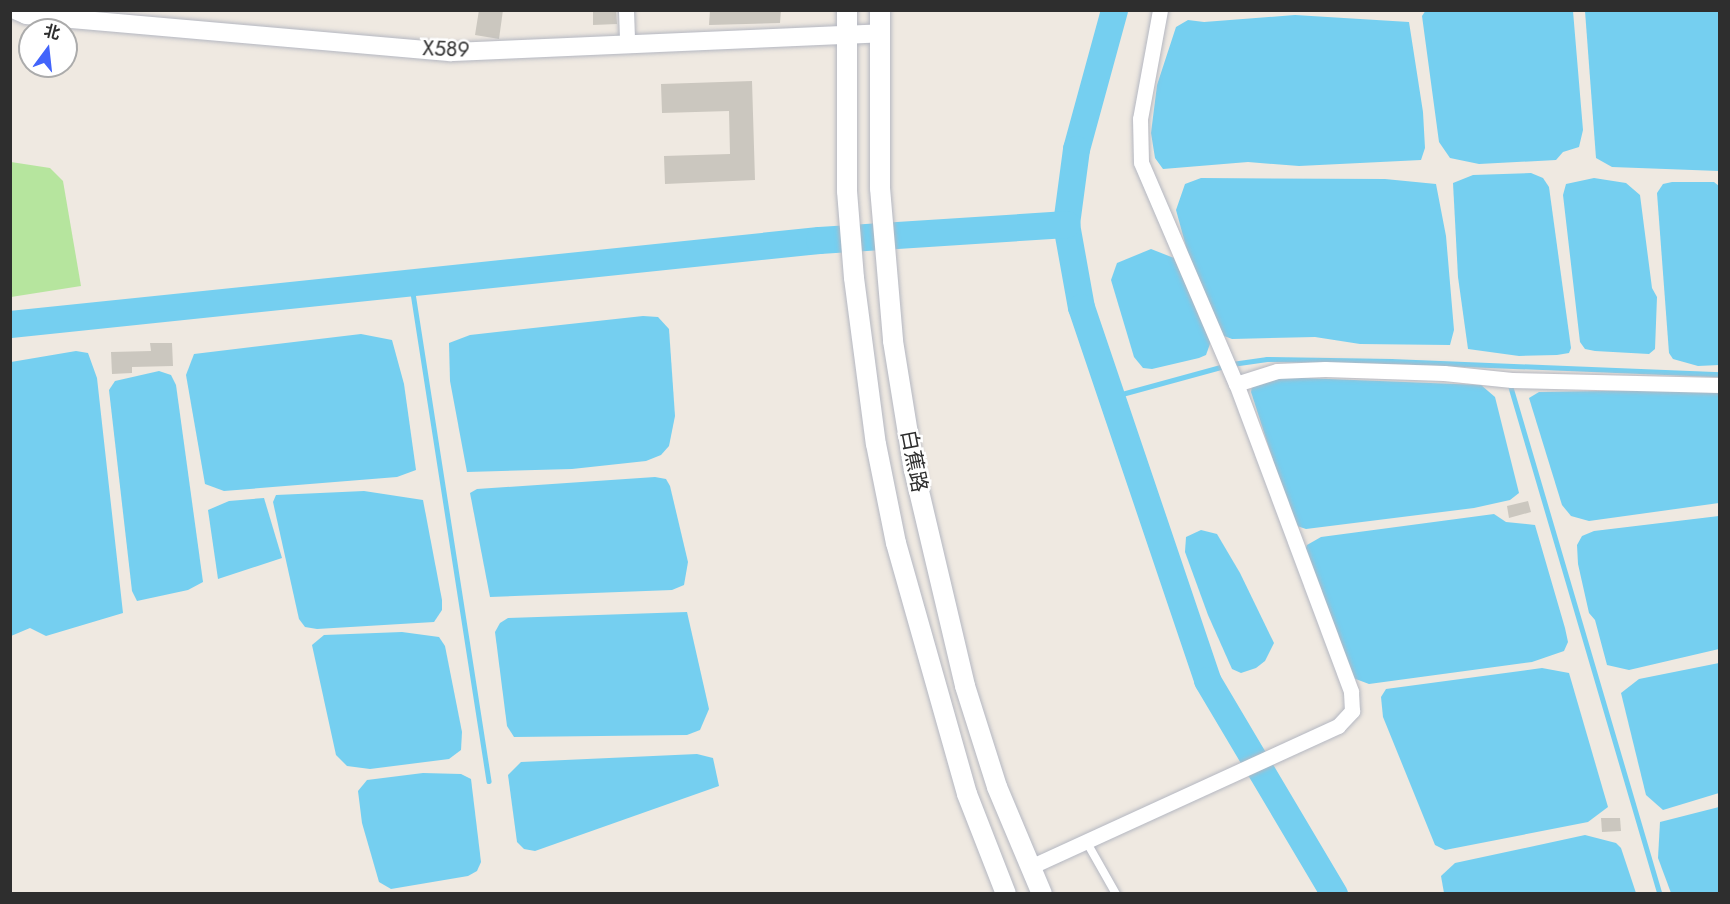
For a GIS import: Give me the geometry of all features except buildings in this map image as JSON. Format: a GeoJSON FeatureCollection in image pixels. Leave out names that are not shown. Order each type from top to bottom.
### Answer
{"type":"FeatureCollection","features":[{"type":"Feature","properties":{"kind":"main road","name":"白蕉路"},"geometry":{"type":"LineString","coordinates":[[847,10],[847,191],[854,278],[876,444],[896,543],[967,794],[1005,894]]}},
{"type":"Feature","properties":{"kind":"main road","name":"白蕉路"},"geometry":{"type":"LineString","coordinates":[[880,10],[880,189],[886,276],[914,470],[962,676],[997,787],[1042,894]]}},
{"type":"Feature","properties":{"kind":"street","name":"X589"},"geometry":{"type":"LineString","coordinates":[[15,10],[26,15],[451,52],[879,33]]}},
{"type":"Feature","properties":{"kind":"street"},"geometry":{"type":"LineString","coordinates":[[626,10],[627,44]]}},
{"type":"Feature","properties":{"kind":"street"},"geometry":{"type":"LineString","coordinates":[[1030,867],[1217,783],[1347,720],[1353,701],[1234,379],[1141,162],[1140,119],[1160,10]]}},
{"type":"Feature","properties":{"kind":"street"},"geometry":{"type":"LineString","coordinates":[[1234,379],[1277,371],[1325,369],[1444,373],[1512,380],[1719,385]]}},
{"type":"Feature","properties":{"kind":"lane"},"geometry":{"type":"LineString","coordinates":[[1086,841],[1116,894]]}},
{"type":"Feature","properties":{"kind":"green space"},"geometry":{"type":"Polygon","coordinates":[[[11,162],[50,168],[63,181],[81,286],[11,297],[11,162]]]}},
{"type":"Feature","properties":{"kind":"water"},"geometry":{"type":"Polygon","coordinates":[[[1426,10],[1573,11],[1583,130],[1579,147],[1563,152],[1556,160],[1479,164],[1450,158],[1439,142],[1422,16],[1426,10]]]}},
{"type":"Feature","properties":{"kind":"water"},"geometry":{"type":"Polygon","coordinates":[[[1585,11],[1719,11],[1719,171],[1612,167],[1596,158],[1585,11]]]}},
{"type":"Feature","properties":{"kind":"water"},"geometry":{"type":"Polygon","coordinates":[[[1295,15],[1409,22],[1423,112],[1425,148],[1421,160],[1299,166],[1248,162],[1163,169],[1155,158],[1151,133],[1157,85],[1176,27],[1188,20],[1204,22],[1295,15]]]}},
{"type":"Feature","properties":{"kind":"water"},"geometry":{"type":"Polygon","coordinates":[[[1531,173],[1543,178],[1549,187],[1571,348],[1569,353],[1557,355],[1519,356],[1468,349],[1458,277],[1453,183],[1473,175],[1531,173]]]}},
{"type":"Feature","properties":{"kind":"water"},"geometry":{"type":"Polygon","coordinates":[[[1201,178],[1385,179],[1436,184],[1446,236],[1454,330],[1450,345],[1360,344],[1315,337],[1232,339],[1219,334],[1190,261],[1176,210],[1185,184],[1201,178]]]}},
{"type":"Feature","properties":{"kind":"water"},"geometry":{"type":"Polygon","coordinates":[[[1594,178],[1626,183],[1640,195],[1652,288],[1657,297],[1655,349],[1649,354],[1595,351],[1585,349],[1580,342],[1563,195],[1566,184],[1594,178]]]}},
{"type":"Feature","properties":{"kind":"water"},"geometry":{"type":"Polygon","coordinates":[[[1714,182],[1719,186],[1719,365],[1698,366],[1673,359],[1669,353],[1657,193],[1663,184],[1714,182]]]}},
{"type":"Feature","properties":{"kind":"water"},"geometry":{"type":"Polygon","coordinates":[[[1151,249],[1174,258],[1211,341],[1206,355],[1152,369],[1143,368],[1134,357],[1111,280],[1117,263],[1151,249]]]}},
{"type":"Feature","properties":{"kind":"water"},"geometry":{"type":"Polygon","coordinates":[[[643,316],[658,317],[669,329],[675,416],[669,446],[661,455],[646,461],[572,469],[467,472],[450,381],[449,343],[470,335],[643,316]]]}},
{"type":"Feature","properties":{"kind":"water"},"geometry":{"type":"Polygon","coordinates":[[[361,334],[392,340],[404,384],[416,470],[397,477],[224,491],[205,484],[186,375],[194,354],[361,334]]]}},
{"type":"Feature","properties":{"kind":"water"},"geometry":{"type":"Polygon","coordinates":[[[76,351],[88,353],[97,378],[123,613],[46,636],[30,628],[11,636],[11,362],[76,351]]]}},
{"type":"Feature","properties":{"kind":"water"},"geometry":{"type":"Polygon","coordinates":[[[159,371],[171,375],[176,385],[203,582],[188,590],[137,601],[132,591],[109,390],[115,381],[159,371]]]}},
{"type":"Feature","properties":{"kind":"water"},"geometry":{"type":"Polygon","coordinates":[[[1278,377],[1481,385],[1495,397],[1519,493],[1510,500],[1474,508],[1306,529],[1294,525],[1251,392],[1252,386],[1278,377]]]}},
{"type":"Feature","properties":{"kind":"water"},"geometry":{"type":"Polygon","coordinates":[[[1672,390],[1719,393],[1719,503],[1589,521],[1571,516],[1562,505],[1529,398],[1539,392],[1672,390]]]}},
{"type":"Feature","properties":{"kind":"water"},"geometry":{"type":"Polygon","coordinates":[[[655,477],[666,479],[670,486],[688,562],[684,585],[672,590],[490,597],[470,493],[477,489],[655,477]]]}},
{"type":"Feature","properties":{"kind":"water"},"geometry":{"type":"Polygon","coordinates":[[[364,491],[423,500],[442,600],[442,610],[434,622],[317,629],[305,627],[299,619],[273,502],[276,495],[364,491]]]}},
{"type":"Feature","properties":{"kind":"water"},"geometry":{"type":"Polygon","coordinates":[[[264,498],[282,558],[218,579],[208,510],[229,501],[264,498]]]}},
{"type":"Feature","properties":{"kind":"water"},"geometry":{"type":"Polygon","coordinates":[[[1494,514],[1506,522],[1535,525],[1565,628],[1568,642],[1564,651],[1532,662],[1369,684],[1353,678],[1304,553],[1307,545],[1321,537],[1494,514]]]}},
{"type":"Feature","properties":{"kind":"water"},"geometry":{"type":"Polygon","coordinates":[[[1719,516],[1719,649],[1629,670],[1607,665],[1595,620],[1589,613],[1578,564],[1577,545],[1582,536],[1594,531],[1719,516]]]}},
{"type":"Feature","properties":{"kind":"water"},"geometry":{"type":"Polygon","coordinates":[[[1201,530],[1217,534],[1240,573],[1274,643],[1265,661],[1256,668],[1241,673],[1232,669],[1208,615],[1185,552],[1186,537],[1201,530]]]}},
{"type":"Feature","properties":{"kind":"water"},"geometry":{"type":"Polygon","coordinates":[[[687,612],[709,709],[700,730],[687,735],[514,737],[507,726],[495,632],[500,623],[508,618],[687,612]]]}},
{"type":"Feature","properties":{"kind":"water"},"geometry":{"type":"Polygon","coordinates":[[[402,632],[439,637],[445,646],[462,732],[461,750],[449,759],[370,769],[347,766],[336,755],[312,645],[324,635],[402,632]]]}},
{"type":"Feature","properties":{"kind":"water"},"geometry":{"type":"Polygon","coordinates":[[[1719,663],[1719,793],[1663,810],[1646,795],[1621,693],[1639,679],[1719,663]]]}},
{"type":"Feature","properties":{"kind":"water"},"geometry":{"type":"Polygon","coordinates":[[[1542,668],[1569,673],[1608,807],[1588,822],[1445,850],[1435,845],[1383,717],[1381,697],[1386,689],[1542,668]]]}},
{"type":"Feature","properties":{"kind":"water"},"geometry":{"type":"Polygon","coordinates":[[[697,754],[713,758],[719,786],[535,851],[524,849],[517,842],[508,775],[521,762],[697,754]]]}},
{"type":"Feature","properties":{"kind":"water"},"geometry":{"type":"Polygon","coordinates":[[[423,773],[461,774],[471,779],[481,862],[477,871],[468,876],[391,889],[379,882],[362,823],[358,791],[367,780],[423,773]]]}},
{"type":"Feature","properties":{"kind":"water"},"geometry":{"type":"Polygon","coordinates":[[[1719,807],[1719,893],[1671,893],[1658,858],[1660,822],[1719,807]]]}},
{"type":"Feature","properties":{"kind":"water"},"geometry":{"type":"Polygon","coordinates":[[[1585,835],[1616,843],[1621,848],[1636,893],[1444,893],[1441,876],[1455,863],[1585,835]]]}},
{"type":"Feature","properties":{"kind":"waterway"},"geometry":{"type":"LineString","coordinates":[[1114,10],[1076,149],[1066,224],[1081,307],[1207,680],[1334,894]]}},
{"type":"Feature","properties":{"kind":"waterway"},"geometry":{"type":"LineString","coordinates":[[10,324],[819,240],[1066,224]]}},
{"type":"Feature","properties":{"kind":"waterway"},"geometry":{"type":"LineString","coordinates":[[411,280],[489,781]]}},
{"type":"Feature","properties":{"kind":"waterway"},"geometry":{"type":"LineString","coordinates":[[1232,364],[1267,359],[1391,361],[1720,374]]}},
{"type":"Feature","properties":{"kind":"waterway"},"geometry":{"type":"LineString","coordinates":[[1111,397],[1224,366]]}},
{"type":"Feature","properties":{"kind":"waterway"},"geometry":{"type":"LineString","coordinates":[[1510,384],[1660,894]]}}]}
